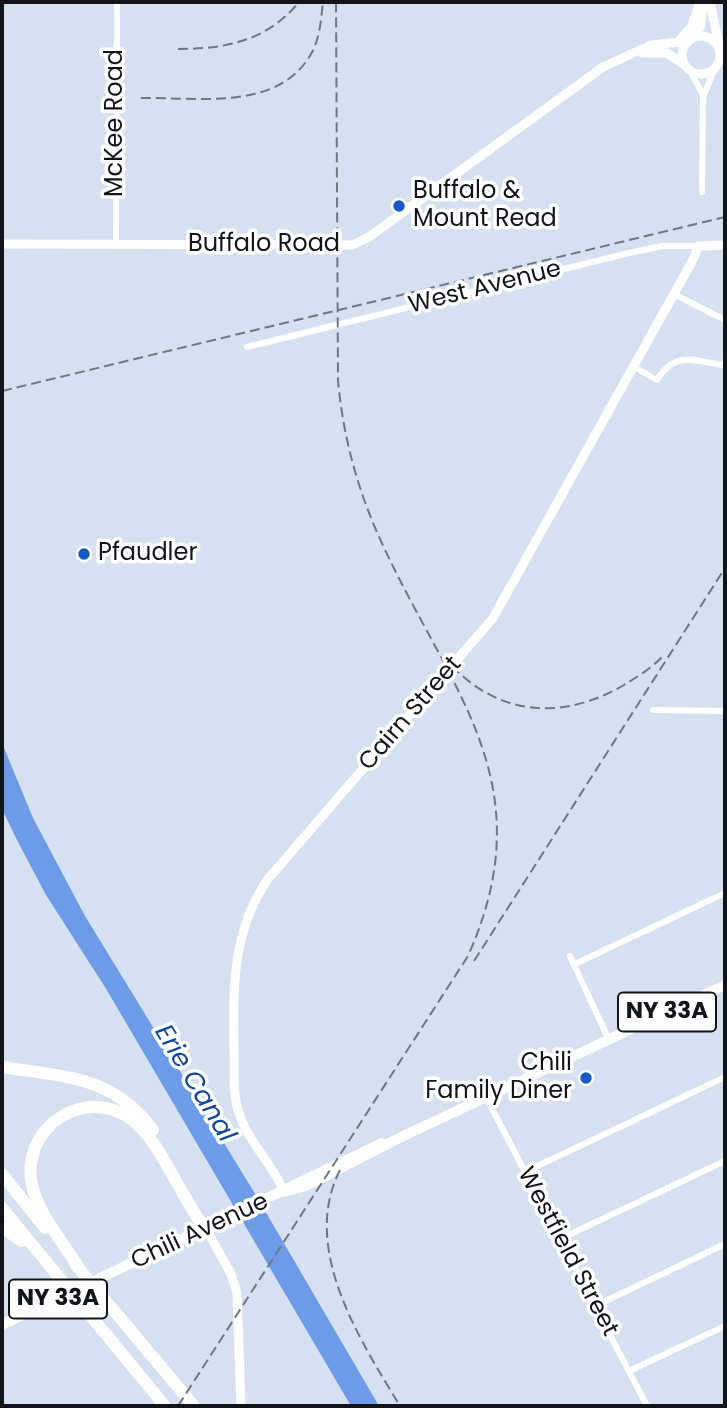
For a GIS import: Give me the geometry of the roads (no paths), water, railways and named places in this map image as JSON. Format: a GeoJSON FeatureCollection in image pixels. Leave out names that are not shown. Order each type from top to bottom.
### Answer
{"type":"FeatureCollection","features":[{"type":"Feature","properties":{"kind":"highway"},"geometry":{"type":"LineString","coordinates":[[2,1067],[79,1079],[128,1101],[157,1135],[206,1229]]}},
{"type":"Feature","properties":{"kind":"highway"},"geometry":{"type":"LineString","coordinates":[[79,1268],[39,1205],[31,1169],[34,1148],[45,1129],[66,1113],[81,1107],[100,1107],[121,1112],[142,1128],[192,1213],[206,1229]]}},
{"type":"Feature","properties":{"kind":"highway"},"geometry":{"type":"LineString","coordinates":[[2,1174],[194,1406]]}},
{"type":"Feature","properties":{"kind":"highway"},"geometry":{"type":"LineString","coordinates":[[2,1208],[165,1406]]}},
{"type":"Feature","properties":{"kind":"highway"},"geometry":{"type":"LineString","coordinates":[[2,1227],[37,1251]]}},
{"type":"Feature","properties":{"kind":"main road","name":"Chili Avenue"},"geometry":{"type":"LineString","coordinates":[[2,1325],[284,1192],[327,1167],[399,1138],[725,985]]}},
{"type":"Feature","properties":{"kind":"street","name":"McKee Road"},"geometry":{"type":"LineString","coordinates":[[116,244],[117,2]]}},
{"type":"Feature","properties":{"kind":"street"},"geometry":{"type":"LineString","coordinates":[[679,41],[692,26],[701,2]]}},
{"type":"Feature","properties":{"kind":"street"},"geometry":{"type":"LineString","coordinates":[[701,2],[701,24],[681,50],[686,67],[703,97]]}},
{"type":"Feature","properties":{"kind":"street"},"geometry":{"type":"LineString","coordinates":[[702,192],[703,97],[722,57],[710,2]]}},
{"type":"Feature","properties":{"kind":"street"},"geometry":{"type":"LineString","coordinates":[[689,41],[703,38],[721,47]]}},
{"type":"Feature","properties":{"kind":"street","name":"Buffalo Road"},"geometry":{"type":"LineString","coordinates":[[2,244],[345,246],[358,243],[590,76],[633,53],[657,44],[689,41]]}},
{"type":"Feature","properties":{"kind":"street"},"geometry":{"type":"LineString","coordinates":[[633,53],[662,52],[686,67],[703,72],[719,67]]}},
{"type":"Feature","properties":{"kind":"street","name":"West Avenue"},"geometry":{"type":"LineString","coordinates":[[247,347],[629,253],[662,246],[725,245]]}},
{"type":"Feature","properties":{"kind":"street","name":"Cairn Street"},"geometry":{"type":"LineString","coordinates":[[284,1192],[245,1127],[236,1101],[233,982],[237,950],[247,918],[268,879],[493,618],[634,367],[698,246]]}},
{"type":"Feature","properties":{"kind":"street"},"geometry":{"type":"LineString","coordinates":[[674,294],[725,320]]}},
{"type":"Feature","properties":{"kind":"street"},"geometry":{"type":"LineString","coordinates":[[634,367],[657,380],[667,366],[677,360],[723,365],[725,361]]}},
{"type":"Feature","properties":{"kind":"street"},"geometry":{"type":"LineString","coordinates":[[653,710],[725,711]]}},
{"type":"Feature","properties":{"kind":"street"},"geometry":{"type":"LineString","coordinates":[[575,964],[725,893]]}},
{"type":"Feature","properties":{"kind":"street"},"geometry":{"type":"LineString","coordinates":[[570,956],[609,1040]]}},
{"type":"Feature","properties":{"kind":"street"},"geometry":{"type":"LineString","coordinates":[[525,1172],[725,1077]]}},
{"type":"Feature","properties":{"kind":"street","name":"Westfield Street"},"geometry":{"type":"LineString","coordinates":[[486,1097],[648,1406]]}},
{"type":"Feature","properties":{"kind":"street"},"geometry":{"type":"LineString","coordinates":[[560,1239],[725,1161]]}},
{"type":"Feature","properties":{"kind":"street"},"geometry":{"type":"LineString","coordinates":[[206,1229],[231,1274],[236,1293],[241,1406]]}},
{"type":"Feature","properties":{"kind":"street"},"geometry":{"type":"LineString","coordinates":[[595,1306],[725,1244]]}},
{"type":"Feature","properties":{"kind":"street"},"geometry":{"type":"LineString","coordinates":[[629,1371],[725,1326]]}},
{"type":"Feature","properties":{"kind":"water"},"geometry":{"type":"Polygon","coordinates":[[[2,743],[33,818],[85,916],[254,1192],[379,1406],[351,1406],[105,987],[46,895],[2,809],[2,743]]]}},
{"type":"Feature","properties":{"kind":"railway"},"geometry":{"type":"LineString","coordinates":[[178,49],[213,47],[244,40],[273,26],[299,2]]}},
{"type":"Feature","properties":{"kind":"railway"},"geometry":{"type":"LineString","coordinates":[[141,98],[235,97],[278,85],[297,73],[311,54],[318,35],[323,2]]}},
{"type":"Feature","properties":{"kind":"railway"},"geometry":{"type":"LineString","coordinates":[[178,1406],[468,956],[489,894],[497,838],[493,787],[479,739],[459,692],[380,539],[358,481],[343,421],[338,380],[336,2]]}},
{"type":"Feature","properties":{"kind":"railway"},"geometry":{"type":"LineString","coordinates":[[2,391],[725,217]]}},
{"type":"Feature","properties":{"kind":"railway"},"geometry":{"type":"LineString","coordinates":[[474,961],[725,568]]}},
{"type":"Feature","properties":{"kind":"railway"},"geometry":{"type":"LineString","coordinates":[[452,666],[471,683],[512,704],[556,708],[579,704],[624,685],[663,656]]}},
{"type":"Feature","properties":{"kind":"railway"},"geometry":{"type":"LineString","coordinates":[[340,1170],[329,1200],[327,1230],[331,1262],[353,1323],[400,1406]]}},
{"type":"Feature","properties":{"kind":"place","name":"Buffalo & Mount Read"},"geometry":{"type":"Point","coordinates":[399,206]}},
{"type":"Feature","properties":{"kind":"place","name":"Pfaudler"},"geometry":{"type":"Point","coordinates":[84,554]}},
{"type":"Feature","properties":{"kind":"place","name":"Chili Family Diner"},"geometry":{"type":"Point","coordinates":[586,1078]}},
{"type":"Feature","properties":{"kind":"water label","name":"Erie Canal"},"geometry":{"type":"Point","coordinates":[194,1084]}}]}
